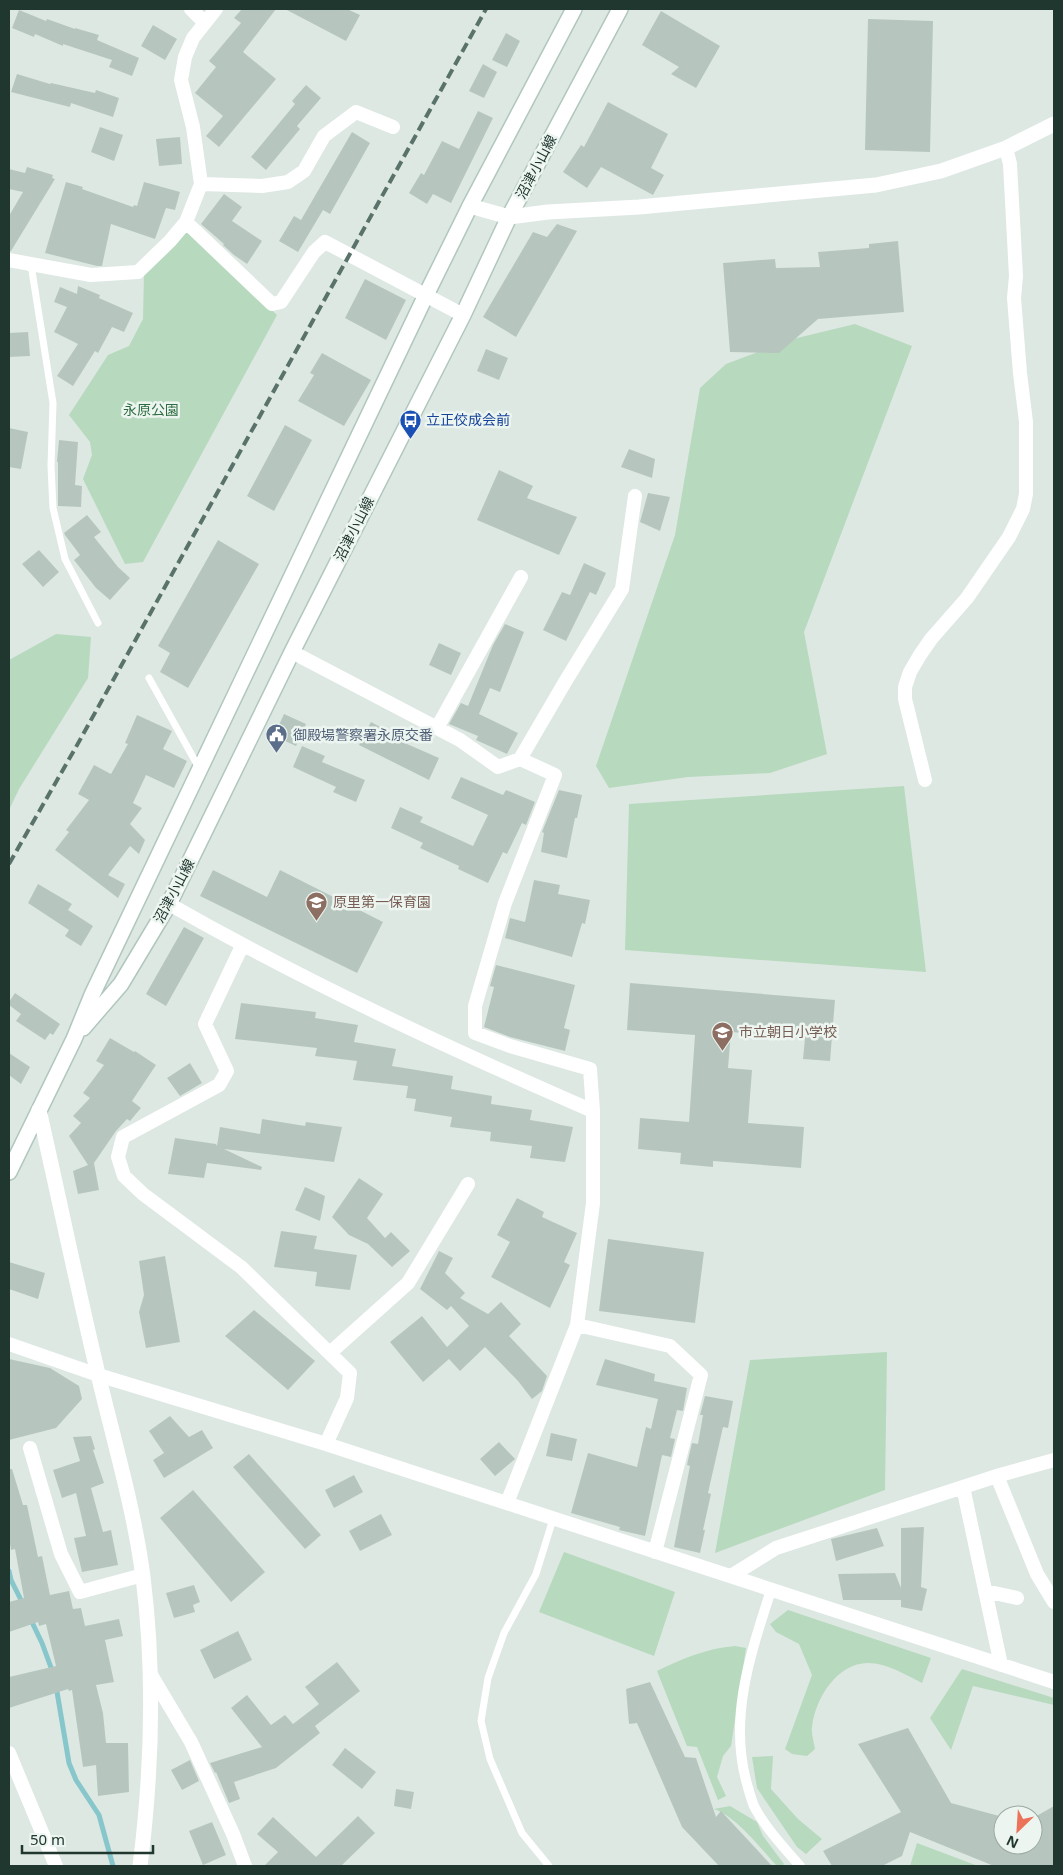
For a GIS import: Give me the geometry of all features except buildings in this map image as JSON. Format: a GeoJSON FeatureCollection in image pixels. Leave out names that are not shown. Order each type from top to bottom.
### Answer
{"type":"FeatureCollection","features":[{"type":"Feature","properties":{"kind":"main road","name":"沼津小山線"},"geometry":{"type":"LineString","coordinates":[[9,1172],[74,1039],[92,995],[426,295],[470,206],[574,9]]}},
{"type":"Feature","properties":{"kind":"main road","name":"沼津小山線"},"geometry":{"type":"LineString","coordinates":[[74,1039],[121,984],[169,904],[292,652],[463,315],[509,216],[620,9]]}},
{"type":"Feature","properties":{"kind":"main road"},"geometry":{"type":"LineString","coordinates":[[470,206],[509,216],[639,207],[876,185],[941,171],[1006,148],[1054,124]]}},
{"type":"Feature","properties":{"kind":"main road"},"geometry":{"type":"LineString","coordinates":[[39,1110],[98,1375],[129,1497],[143,1575],[150,1673],[150,1725],[147,1812],[140,1866]]}},
{"type":"Feature","properties":{"kind":"street"},"geometry":{"type":"LineString","coordinates":[[191,9],[204,22]]}},
{"type":"Feature","properties":{"kind":"street"},"geometry":{"type":"LineString","coordinates":[[9,260],[91,275],[138,272],[170,241],[186,222],[201,184],[193,127],[181,80],[185,57],[193,38],[216,9]]}},
{"type":"Feature","properties":{"kind":"street"},"geometry":{"type":"LineString","coordinates":[[201,184],[262,186],[288,182],[304,171],[324,136],[356,112],[393,127]]}},
{"type":"Feature","properties":{"kind":"street"},"geometry":{"type":"LineString","coordinates":[[925,780],[905,699],[905,687],[910,672],[931,640],[967,598],[1010,536],[1023,509],[1026,494],[1026,422],[1014,298],[1016,276],[1011,182],[1010,164],[1006,148]]}},
{"type":"Feature","properties":{"kind":"street"},"geometry":{"type":"LineString","coordinates":[[186,222],[272,304],[281,302],[314,252],[324,242],[463,315]]}},
{"type":"Feature","properties":{"kind":"street"},"geometry":{"type":"LineString","coordinates":[[292,652],[460,740],[498,767],[520,759],[622,589],[635,496]]}},
{"type":"Feature","properties":{"kind":"street"},"geometry":{"type":"LineString","coordinates":[[437,728],[521,577]]}},
{"type":"Feature","properties":{"kind":"street"},"geometry":{"type":"LineString","coordinates":[[507,1503],[578,1325],[593,1203],[593,1111],[590,1069],[510,1046],[475,1033],[475,1006],[505,903],[555,775],[520,759]]}},
{"type":"Feature","properties":{"kind":"street"},"geometry":{"type":"LineString","coordinates":[[169,904],[242,946],[449,1048],[593,1111]]}},
{"type":"Feature","properties":{"kind":"street"},"geometry":{"type":"LineString","coordinates":[[242,946],[205,1024],[227,1071],[219,1085],[123,1136],[118,1157],[124,1176],[143,1194],[241,1267],[331,1352],[350,1373],[347,1398],[326,1444]]}},
{"type":"Feature","properties":{"kind":"street"},"geometry":{"type":"LineString","coordinates":[[331,1352],[408,1283],[468,1184]]}},
{"type":"Feature","properties":{"kind":"street"},"geometry":{"type":"LineString","coordinates":[[578,1325],[670,1346],[701,1375],[655,1552]]}},
{"type":"Feature","properties":{"kind":"street"},"geometry":{"type":"LineString","coordinates":[[9,1344],[98,1375],[326,1444],[1054,1682]]}},
{"type":"Feature","properties":{"kind":"street"},"geometry":{"type":"LineString","coordinates":[[30,1448],[61,1554],[80,1592],[143,1575]]}},
{"type":"Feature","properties":{"kind":"street"},"geometry":{"type":"LineString","coordinates":[[731,1576],[776,1548],[998,1476],[1054,1460]]}},
{"type":"Feature","properties":{"kind":"street"},"geometry":{"type":"LineString","coordinates":[[998,1476],[1037,1574],[1054,1602]]}},
{"type":"Feature","properties":{"kind":"street"},"geometry":{"type":"LineString","coordinates":[[963,1488],[1002,1665]]}},
{"type":"Feature","properties":{"kind":"street"},"geometry":{"type":"LineString","coordinates":[[771,1590],[748,1666],[741,1699],[739,1734],[743,1770],[754,1806],[779,1842],[800,1866]]}},
{"type":"Feature","properties":{"kind":"street"},"geometry":{"type":"LineString","coordinates":[[985,1591],[1017,1598]]}},
{"type":"Feature","properties":{"kind":"street"},"geometry":{"type":"LineString","coordinates":[[150,1673],[191,1742],[233,1834],[245,1866]]}},
{"type":"Feature","properties":{"kind":"street"},"geometry":{"type":"LineString","coordinates":[[9,1752],[56,1866]]}},
{"type":"Feature","properties":{"kind":"lane"},"geometry":{"type":"LineString","coordinates":[[31,264],[53,403],[51,466],[53,508],[65,559],[98,623]]}},
{"type":"Feature","properties":{"kind":"lane"},"geometry":{"type":"LineString","coordinates":[[149,678],[200,770]]}},
{"type":"Feature","properties":{"kind":"lane"},"geometry":{"type":"LineString","coordinates":[[549,1866],[522,1833],[490,1759],[482,1721],[488,1678],[504,1633],[536,1574],[553,1519]]}},
{"type":"Feature","properties":{"kind":"green space","name":"永原公園"},"geometry":{"type":"Polygon","coordinates":[[[185,228],[277,315],[143,562],[125,564],[83,479],[92,455],[90,442],[69,415],[108,355],[129,346],[143,319],[144,273],[185,228]]]}},
{"type":"Feature","properties":{"kind":"green space"},"geometry":{"type":"Polygon","coordinates":[[[855,324],[912,346],[804,632],[827,754],[770,773],[688,777],[609,788],[596,766],[675,535],[700,388],[726,364],[793,339],[855,324]]]}},
{"type":"Feature","properties":{"kind":"green space"},"geometry":{"type":"Polygon","coordinates":[[[56,634],[91,637],[88,678],[19,789],[9,810],[9,660],[56,634]]]}},
{"type":"Feature","properties":{"kind":"green space"},"geometry":{"type":"Polygon","coordinates":[[[904,786],[926,972],[625,950],[629,804],[904,786]]]}},
{"type":"Feature","properties":{"kind":"green space"},"geometry":{"type":"Polygon","coordinates":[[[887,1352],[885,1490],[715,1553],[750,1360],[887,1352]]]}},
{"type":"Feature","properties":{"kind":"green space"},"geometry":{"type":"Polygon","coordinates":[[[564,1552],[675,1592],[654,1656],[539,1612],[564,1552]]]}},
{"type":"Feature","properties":{"kind":"green space"},"geometry":{"type":"Polygon","coordinates":[[[788,1610],[931,1658],[922,1683],[882,1665],[868,1663],[847,1669],[837,1676],[823,1694],[818,1705],[812,1730],[815,1749],[807,1756],[792,1754],[785,1749],[812,1675],[799,1644],[776,1632],[770,1624],[788,1610]]]}},
{"type":"Feature","properties":{"kind":"green space"},"geometry":{"type":"Polygon","coordinates":[[[735,1646],[746,1648],[731,1746],[723,1756],[717,1777],[726,1796],[718,1800],[697,1747],[687,1746],[657,1671],[685,1658],[735,1646]]]}},
{"type":"Feature","properties":{"kind":"green space"},"geometry":{"type":"Polygon","coordinates":[[[962,1669],[1054,1698],[1054,1705],[973,1686],[951,1750],[930,1718],[962,1669]]]}},
{"type":"Feature","properties":{"kind":"green space"},"geometry":{"type":"Polygon","coordinates":[[[773,1756],[771,1789],[798,1819],[822,1839],[806,1854],[797,1847],[757,1788],[752,1757],[773,1756]]]}},
{"type":"Feature","properties":{"kind":"green space"},"geometry":{"type":"Polygon","coordinates":[[[730,1806],[757,1822],[763,1836],[784,1864],[782,1866],[777,1866],[740,1826],[723,1813],[714,1809],[730,1806]]]}},
{"type":"Feature","properties":{"kind":"green space"},"geometry":{"type":"Polygon","coordinates":[[[917,1843],[978,1866],[910,1866],[917,1843]]]}},
{"type":"Feature","properties":{"kind":"waterway"},"geometry":{"type":"LineString","coordinates":[[9,1571],[11,1580],[23,1604]]}},
{"type":"Feature","properties":{"kind":"waterway"},"geometry":{"type":"LineString","coordinates":[[30,1618],[53,1673]]}},
{"type":"Feature","properties":{"kind":"waterway"},"geometry":{"type":"LineString","coordinates":[[56,1686],[69,1763],[76,1780],[99,1815],[113,1866]]}},
{"type":"Feature","properties":{"kind":"railway"},"geometry":{"type":"LineString","coordinates":[[9,864],[76,747],[486,9]]}},
{"type":"Feature","properties":{"kind":"place","name":"立正佼成会前"},"geometry":{"type":"Point","coordinates":[410,439]}},
{"type":"Feature","properties":{"kind":"place","name":"御殿場警察署永原交番"},"geometry":{"type":"Point","coordinates":[277,754]}},
{"type":"Feature","properties":{"kind":"place","name":"原里第一保育園"},"geometry":{"type":"Point","coordinates":[317,921]}},
{"type":"Feature","properties":{"kind":"place","name":"市立朝日小学校"},"geometry":{"type":"Point","coordinates":[723,1051]}}]}
